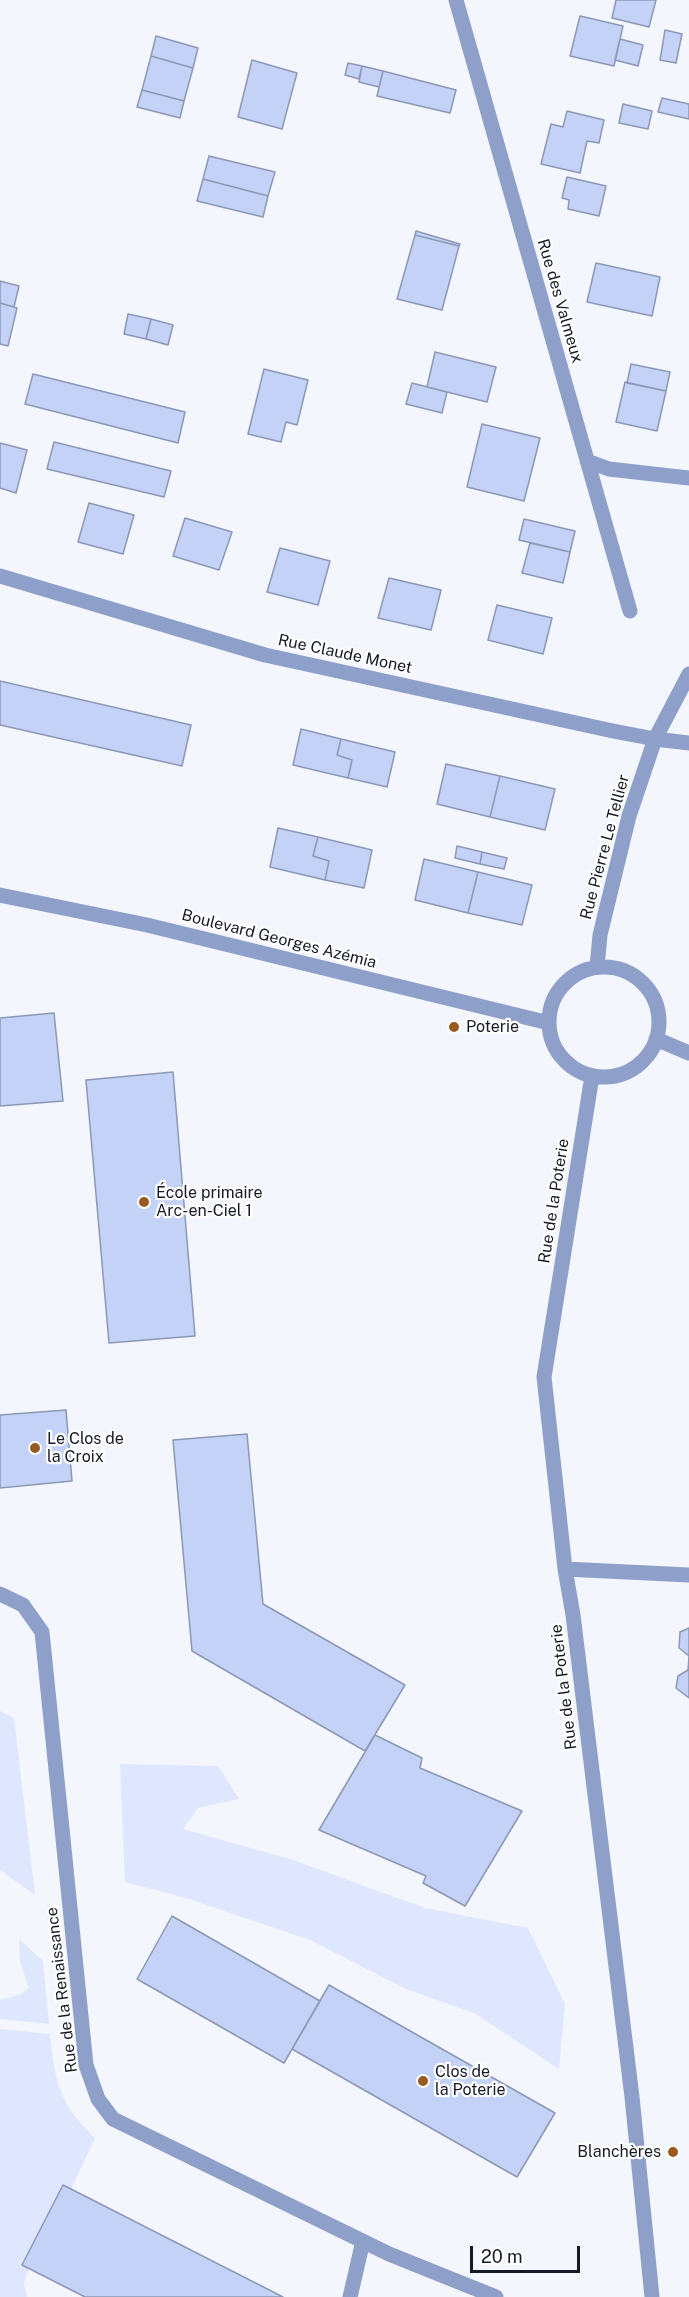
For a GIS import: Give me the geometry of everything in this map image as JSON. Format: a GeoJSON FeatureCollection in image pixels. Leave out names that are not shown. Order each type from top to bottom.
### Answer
{"type":"FeatureCollection","features":[{"type":"Feature","properties":{"kind":"street","name":"Rue des Valmeux"},"geometry":{"type":"LineString","coordinates":[[456,0],[630,611]]}},
{"type":"Feature","properties":{"kind":"street"},"geometry":{"type":"LineString","coordinates":[[587,461],[609,469],[689,478]]}},
{"type":"Feature","properties":{"kind":"street","name":"Rue Claude Monet"},"geometry":{"type":"LineString","coordinates":[[0,576],[266,655],[655,739],[689,743]]}},
{"type":"Feature","properties":{"kind":"street","name":"Rue Pierre Le Tellier"},"geometry":{"type":"LineString","coordinates":[[597,967],[600,935],[629,816],[655,739],[689,674]]}},
{"type":"Feature","properties":{"kind":"street","name":"Boulevard Georges Azémia"},"geometry":{"type":"LineString","coordinates":[[0,895],[147,925],[549,1023]]}},
{"type":"Feature","properties":{"kind":"street"},"geometry":{"type":"LineString","coordinates":[[597,967],[623,970],[636,977],[655,999],[659,1014],[656,1039],[652,1049],[640,1064],[631,1070],[607,1077],[592,1076],[578,1071],[556,1051],[550,1036],[549,1023],[554,997],[572,977],[597,967]]}},
{"type":"Feature","properties":{"kind":"street"},"geometry":{"type":"LineString","coordinates":[[656,1039],[689,1053]]}},
{"type":"Feature","properties":{"kind":"street","name":"Rue de la Poterie"},"geometry":{"type":"LineString","coordinates":[[592,1076],[544,1377],[565,1569],[632,2097],[652,2297]]}},
{"type":"Feature","properties":{"kind":"street"},"geometry":{"type":"LineString","coordinates":[[565,1569],[689,1575]]}},
{"type":"Feature","properties":{"kind":"street","name":"Rue de la Renaissance"},"geometry":{"type":"LineString","coordinates":[[0,1594],[23,1605],[42,1632],[86,2065],[98,2099],[113,2119],[363,2241],[496,2297]]}},
{"type":"Feature","properties":{"kind":"street"},"geometry":{"type":"LineString","coordinates":[[350,2297],[363,2241]]}},
{"type":"Feature","properties":{"kind":"shaded area"},"geometry":{"type":"Polygon","coordinates":[[[0,1711],[14,1718],[35,1895],[0,1870],[0,1711]]]}},
{"type":"Feature","properties":{"kind":"shaded area"},"geometry":{"type":"Polygon","coordinates":[[[120,1764],[218,1766],[239,1799],[198,1808],[183,1829],[290,1859],[425,1908],[528,1928],[565,2004],[559,2069],[474,2013],[406,1989],[310,1940],[186,1898],[125,1882],[120,1764]]]}},
{"type":"Feature","properties":{"kind":"shaded area"},"geometry":{"type":"Polygon","coordinates":[[[19,1939],[43,1961],[49,2024],[0,2019],[0,2000],[21,1994],[29,1988],[20,1962],[19,1939]]]}},
{"type":"Feature","properties":{"kind":"shaded area"},"geometry":{"type":"Polygon","coordinates":[[[0,2029],[50,2034],[57,2079],[66,2103],[95,2138],[71,2189],[63,2185],[23,2265],[29,2268],[24,2283],[27,2297],[0,2297],[0,2029]]]}},
{"type":"Feature","properties":{"kind":"building"},"geometry":{"type":"Polygon","coordinates":[[[616,0],[656,0],[649,27],[612,18],[616,0]]]}},
{"type":"Feature","properties":{"kind":"building"},"geometry":{"type":"Polygon","coordinates":[[[580,16],[623,26],[614,66],[570,56],[580,16]]]}},
{"type":"Feature","properties":{"kind":"building"},"geometry":{"type":"Polygon","coordinates":[[[665,30],[682,34],[676,63],[660,60],[665,30]]]}},
{"type":"Feature","properties":{"kind":"building"},"geometry":{"type":"Polygon","coordinates":[[[156,36],[198,48],[193,68],[151,56],[156,36]]]}},
{"type":"Feature","properties":{"kind":"building"},"geometry":{"type":"Polygon","coordinates":[[[620,39],[643,45],[638,66],[615,60],[620,39]]]}},
{"type":"Feature","properties":{"kind":"building"},"geometry":{"type":"Polygon","coordinates":[[[151,56],[193,68],[184,101],[142,90],[151,56]]]}},
{"type":"Feature","properties":{"kind":"building"},"geometry":{"type":"Polygon","coordinates":[[[252,60],[297,73],[282,129],[238,117],[252,60]]]}},
{"type":"Feature","properties":{"kind":"building"},"geometry":{"type":"Polygon","coordinates":[[[348,63],[362,66],[359,79],[345,75],[348,63]]]}},
{"type":"Feature","properties":{"kind":"building"},"geometry":{"type":"Polygon","coordinates":[[[362,66],[383,71],[379,87],[359,82],[362,66]]]}},
{"type":"Feature","properties":{"kind":"building"},"geometry":{"type":"Polygon","coordinates":[[[383,71],[456,90],[450,113],[377,96],[383,71]]]}},
{"type":"Feature","properties":{"kind":"building"},"geometry":{"type":"Polygon","coordinates":[[[142,90],[184,101],[180,118],[137,107],[142,90]]]}},
{"type":"Feature","properties":{"kind":"building"},"geometry":{"type":"Polygon","coordinates":[[[662,98],[689,104],[689,119],[658,112],[662,98]]]}},
{"type":"Feature","properties":{"kind":"building"},"geometry":{"type":"Polygon","coordinates":[[[623,104],[652,111],[648,129],[619,123],[623,104]]]}},
{"type":"Feature","properties":{"kind":"building"},"geometry":{"type":"Polygon","coordinates":[[[567,111],[604,120],[599,143],[587,141],[580,173],[541,164],[551,124],[563,127],[567,111]]]}},
{"type":"Feature","properties":{"kind":"building"},"geometry":{"type":"Polygon","coordinates":[[[209,156],[275,172],[268,196],[203,179],[209,156]]]}},
{"type":"Feature","properties":{"kind":"building"},"geometry":{"type":"Polygon","coordinates":[[[567,177],[606,186],[599,216],[568,209],[569,200],[562,198],[567,177]]]}},
{"type":"Feature","properties":{"kind":"building"},"geometry":{"type":"Polygon","coordinates":[[[203,179],[268,196],[263,217],[197,201],[203,179]]]}},
{"type":"Feature","properties":{"kind":"building"},"geometry":{"type":"Polygon","coordinates":[[[416,231],[460,244],[459,246],[415,235],[416,231]]]}},
{"type":"Feature","properties":{"kind":"building"},"geometry":{"type":"Polygon","coordinates":[[[415,235],[459,246],[442,310],[397,299],[415,235]]]}},
{"type":"Feature","properties":{"kind":"building"},"geometry":{"type":"Polygon","coordinates":[[[596,263],[660,277],[652,316],[587,302],[596,263]]]}},
{"type":"Feature","properties":{"kind":"building"},"geometry":{"type":"Polygon","coordinates":[[[0,281],[19,286],[14,307],[0,303],[0,281]]]}},
{"type":"Feature","properties":{"kind":"building"},"geometry":{"type":"Polygon","coordinates":[[[0,303],[17,308],[8,346],[0,344],[0,303]]]}},
{"type":"Feature","properties":{"kind":"building"},"geometry":{"type":"Polygon","coordinates":[[[128,314],[151,319],[146,339],[124,334],[128,314]]]}},
{"type":"Feature","properties":{"kind":"building"},"geometry":{"type":"Polygon","coordinates":[[[151,319],[173,325],[168,345],[146,339],[151,319]]]}},
{"type":"Feature","properties":{"kind":"building"},"geometry":{"type":"Polygon","coordinates":[[[435,352],[496,367],[487,402],[427,387],[435,352]]]}},
{"type":"Feature","properties":{"kind":"building"},"geometry":{"type":"Polygon","coordinates":[[[631,364],[670,372],[666,391],[627,383],[631,364]]]}},
{"type":"Feature","properties":{"kind":"building"},"geometry":{"type":"Polygon","coordinates":[[[264,369],[308,380],[297,425],[286,422],[281,442],[248,434],[264,369]]]}},
{"type":"Feature","properties":{"kind":"building"},"geometry":{"type":"Polygon","coordinates":[[[33,374],[185,412],[178,443],[25,404],[33,374]]]}},
{"type":"Feature","properties":{"kind":"building"},"geometry":{"type":"Polygon","coordinates":[[[625,382],[666,391],[657,431],[616,422],[625,382]]]}},
{"type":"Feature","properties":{"kind":"building"},"geometry":{"type":"Polygon","coordinates":[[[412,383],[447,392],[442,413],[406,404],[412,383]]]}},
{"type":"Feature","properties":{"kind":"building"},"geometry":{"type":"Polygon","coordinates":[[[482,424],[540,438],[524,501],[467,487],[482,424]]]}},
{"type":"Feature","properties":{"kind":"building"},"geometry":{"type":"Polygon","coordinates":[[[54,442],[171,471],[164,497],[47,469],[54,442]]]}},
{"type":"Feature","properties":{"kind":"building"},"geometry":{"type":"Polygon","coordinates":[[[0,443],[27,450],[16,493],[0,488],[0,443]]]}},
{"type":"Feature","properties":{"kind":"building"},"geometry":{"type":"Polygon","coordinates":[[[89,503],[134,515],[123,554],[78,542],[89,503]]]}},
{"type":"Feature","properties":{"kind":"building"},"geometry":{"type":"Polygon","coordinates":[[[185,518],[232,532],[219,570],[173,556],[185,518]]]}},
{"type":"Feature","properties":{"kind":"building"},"geometry":{"type":"Polygon","coordinates":[[[524,519],[575,531],[570,552],[519,540],[524,519]]]}},
{"type":"Feature","properties":{"kind":"building"},"geometry":{"type":"Polygon","coordinates":[[[530,543],[570,552],[563,583],[522,573],[530,543]]]}},
{"type":"Feature","properties":{"kind":"building"},"geometry":{"type":"Polygon","coordinates":[[[280,548],[330,561],[318,605],[267,592],[280,548]]]}},
{"type":"Feature","properties":{"kind":"building"},"geometry":{"type":"Polygon","coordinates":[[[389,578],[441,590],[431,630],[378,618],[389,578]]]}},
{"type":"Feature","properties":{"kind":"building"},"geometry":{"type":"Polygon","coordinates":[[[497,605],[552,618],[543,654],[488,640],[497,605]]]}},
{"type":"Feature","properties":{"kind":"building"},"geometry":{"type":"Polygon","coordinates":[[[0,681],[191,725],[182,766],[0,725],[0,681]]]}},
{"type":"Feature","properties":{"kind":"building"},"geometry":{"type":"Polygon","coordinates":[[[301,729],[341,739],[337,755],[352,760],[348,778],[293,765],[301,729]]]}},
{"type":"Feature","properties":{"kind":"building"},"geometry":{"type":"Polygon","coordinates":[[[341,739],[395,752],[387,787],[348,778],[352,760],[337,755],[341,739]]]}},
{"type":"Feature","properties":{"kind":"building"},"geometry":{"type":"Polygon","coordinates":[[[446,764],[500,776],[490,817],[437,804],[446,764]]]}},
{"type":"Feature","properties":{"kind":"building"},"geometry":{"type":"Polygon","coordinates":[[[500,776],[555,789],[545,830],[490,817],[500,776]]]}},
{"type":"Feature","properties":{"kind":"building"},"geometry":{"type":"Polygon","coordinates":[[[278,828],[318,837],[313,856],[329,861],[325,880],[270,867],[278,828]]]}},
{"type":"Feature","properties":{"kind":"building"},"geometry":{"type":"Polygon","coordinates":[[[318,837],[372,850],[364,888],[325,880],[329,861],[313,856],[318,837]]]}},
{"type":"Feature","properties":{"kind":"building"},"geometry":{"type":"Polygon","coordinates":[[[457,846],[482,852],[480,864],[455,858],[457,846]]]}},
{"type":"Feature","properties":{"kind":"building"},"geometry":{"type":"Polygon","coordinates":[[[482,852],[507,858],[504,869],[480,864],[482,852]]]}},
{"type":"Feature","properties":{"kind":"building"},"geometry":{"type":"Polygon","coordinates":[[[424,859],[478,872],[468,913],[415,900],[424,859]]]}},
{"type":"Feature","properties":{"kind":"building"},"geometry":{"type":"Polygon","coordinates":[[[478,872],[532,885],[522,925],[468,913],[478,872]]]}},
{"type":"Feature","properties":{"kind":"building"},"geometry":{"type":"Polygon","coordinates":[[[54,1013],[63,1101],[0,1106],[0,1018],[54,1013]]]}},
{"type":"Feature","properties":{"kind":"building"},"geometry":{"type":"Polygon","coordinates":[[[173,1072],[195,1336],[109,1343],[86,1080],[173,1072]]]}},
{"type":"Feature","properties":{"kind":"building","name":"Le Clos de la Croix"},"geometry":{"type":"Polygon","coordinates":[[[66,1410],[72,1481],[0,1488],[0,1415],[66,1410]]]}},
{"type":"Feature","properties":{"kind":"building"},"geometry":{"type":"Polygon","coordinates":[[[247,1434],[263,1604],[405,1685],[365,1751],[192,1651],[173,1440],[247,1434]]]}},
{"type":"Feature","properties":{"kind":"building"},"geometry":{"type":"Polygon","coordinates":[[[689,1628],[689,1656],[679,1648],[680,1632],[689,1628]]]}},
{"type":"Feature","properties":{"kind":"building"},"geometry":{"type":"Polygon","coordinates":[[[689,1656],[689,1698],[676,1688],[678,1676],[688,1670],[689,1656]]]}},
{"type":"Feature","properties":{"kind":"building"},"geometry":{"type":"Polygon","coordinates":[[[375,1735],[422,1758],[420,1768],[522,1811],[465,1906],[423,1883],[426,1876],[319,1830],[375,1735]]]}},
{"type":"Feature","properties":{"kind":"building"},"geometry":{"type":"Polygon","coordinates":[[[172,1916],[320,2001],[284,2063],[137,1979],[172,1916]]]}},
{"type":"Feature","properties":{"kind":"building","name":"Clos de la Poterie"},"geometry":{"type":"Polygon","coordinates":[[[329,1985],[555,2113],[517,2177],[292,2049],[329,1985]]]}},
{"type":"Feature","properties":{"kind":"building"},"geometry":{"type":"Polygon","coordinates":[[[63,2185],[283,2297],[85,2297],[22,2265],[63,2185]]]}},
{"type":"Feature","properties":{"kind":"place","name":"Poterie"},"geometry":{"type":"Point","coordinates":[454,1027]}},
{"type":"Feature","properties":{"kind":"place","name":"École primaire Arc-en-Ciel 1"},"geometry":{"type":"Point","coordinates":[144,1202]}},
{"type":"Feature","properties":{"kind":"place","name":"Le Clos de la Croix"},"geometry":{"type":"Point","coordinates":[35,1448]}},
{"type":"Feature","properties":{"kind":"place","name":"Clos de la Poterie"},"geometry":{"type":"Point","coordinates":[423,2081]}},
{"type":"Feature","properties":{"kind":"place","name":"Blanchères"},"geometry":{"type":"Point","coordinates":[673,2152]}}]}
